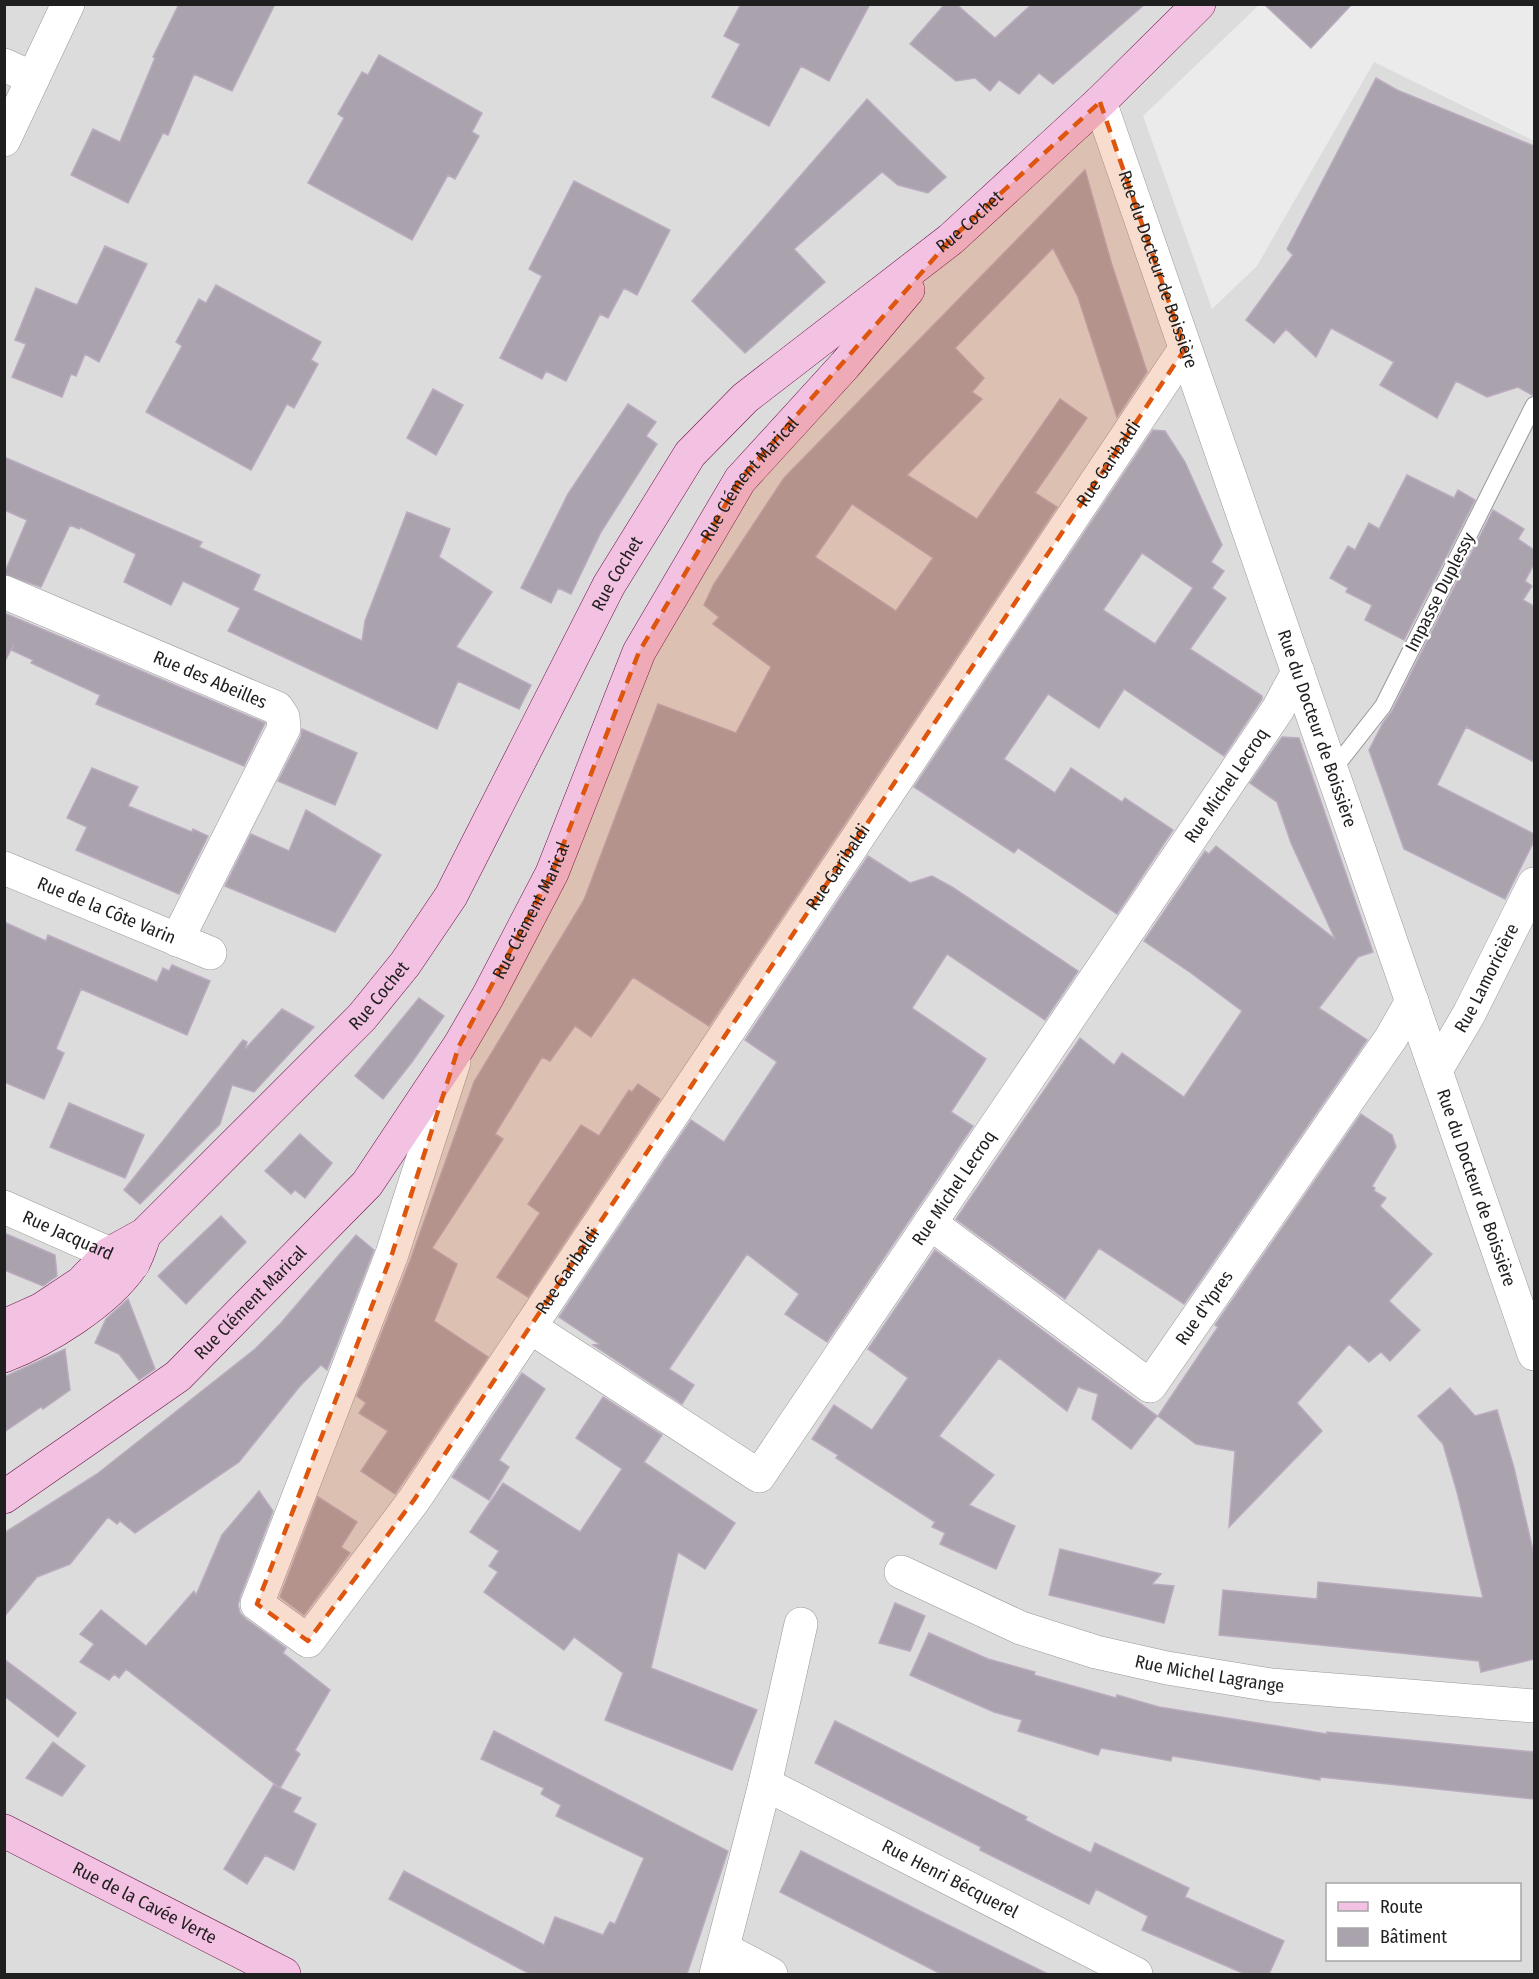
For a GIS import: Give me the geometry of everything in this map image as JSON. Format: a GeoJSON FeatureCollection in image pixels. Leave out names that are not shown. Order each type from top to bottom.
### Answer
{"type":"FeatureCollection","features":[{"type":"Feature","properties":{"kind":"street"},"geometry":{"type":"LineString","coordinates":[[4,140],[68,4]]}},
{"type":"Feature","properties":{"kind":"street","name":"Rue Cochet"},"geometry":{"type":"LineString","coordinates":[[4,1326],[42,1309],[121,1259],[362,1017],[405,964],[451,896],[609,585],[690,454],[745,398],[951,239],[1100,102],[1199,4]]}},
{"type":"Feature","properties":{"kind":"street"},"geometry":{"type":"LineString","coordinates":[[4,65],[33,78]]}},
{"type":"Feature","properties":{"kind":"street","name":"Rue du Docteur de Boissière"},"geometry":{"type":"LineString","coordinates":[[1100,102],[1534,1354]]}},
{"type":"Feature","properties":{"kind":"street","name":"Rue Clément Marical"},"geometry":{"type":"LineString","coordinates":[[4,1497],[178,1376],[367,1184],[459,1046],[488,996],[552,873],[639,652],[740,480],[845,365],[951,239]]}},
{"type":"Feature","properties":{"kind":"street","name":"Rue Garibaldi"},"geometry":{"type":"LineString","coordinates":[[459,1046],[392,1254],[257,1604],[308,1641],[414,1500],[1185,349]]}},
{"type":"Feature","properties":{"kind":"street","name":"Rue des Abeilles"},"geometry":{"type":"LineString","coordinates":[[4,592],[277,708],[283,717],[284,728],[177,940]]}},
{"type":"Feature","properties":{"kind":"street","name":"Rue Michel Lecroq"},"geometry":{"type":"LineString","coordinates":[[530,1327],[759,1476],[1278,709],[1298,672]]}},
{"type":"Feature","properties":{"kind":"street","name":"Rue de la Côte Varin"},"geometry":{"type":"LineString","coordinates":[[4,868],[210,953]]}},
{"type":"Feature","properties":{"kind":"street","name":"Rue Lamoricière"},"geometry":{"type":"LineString","coordinates":[[1436,1070],[1469,1014],[1534,884]]}},
{"type":"Feature","properties":{"kind":"street","name":"Rue d'Ypres"},"geometry":{"type":"LineString","coordinates":[[930,1223],[1150,1386],[1391,1038],[1412,1001]]}},
{"type":"Feature","properties":{"kind":"street","name":"Rue Jacquard"},"geometry":{"type":"LineString","coordinates":[[4,1207],[121,1259]]}},
{"type":"Feature","properties":{"kind":"street","name":"Rue Cochet"},"geometry":{"type":"LineString","coordinates":[[4,1356],[76,1318],[107,1292],[121,1259]]}},
{"type":"Feature","properties":{"kind":"street","name":"Rue Michel Lagrange"},"geometry":{"type":"LineString","coordinates":[[901,1572],[1021,1628],[1096,1652],[1167,1668],[1271,1685],[1534,1706]]}},
{"type":"Feature","properties":{"kind":"street"},"geometry":{"type":"LineString","coordinates":[[771,1974],[720,1962],[765,1784],[801,1624]]}},
{"type":"Feature","properties":{"kind":"street","name":"Rue Henri Bécquerel"},"geometry":{"type":"LineString","coordinates":[[765,1784],[1136,1974]]}},
{"type":"Feature","properties":{"kind":"street","name":"Rue de la Cavée Verte"},"geometry":{"type":"LineString","coordinates":[[4,1831],[284,1974]]}},
{"type":"Feature","properties":{"kind":"lane","name":"Impasse Duplessy"},"geometry":{"type":"LineString","coordinates":[[1332,771],[1383,706],[1534,405]]}},
{"type":"Feature","properties":{"kind":"highlighted area"},"geometry":{"type":"Polygon","coordinates":[[[1100,102],[1185,349],[414,1500],[308,1641],[257,1604],[392,1254],[459,1046],[552,873],[639,652],[740,480],[951,239],[1100,102]]]}},
{"type":"Feature","properties":{"kind":"shaded area"},"geometry":{"type":"Polygon","coordinates":[[[5,5],[1534,5],[1534,1974],[5,1974],[5,5]]]}},
{"type":"Feature","properties":{"kind":"shaded area"},"geometry":{"type":"Polygon","coordinates":[[[1259,5],[1534,5],[1534,141],[1374,62],[1257,266],[1212,309],[1143,116],[1259,5]]]}},
{"type":"Feature","properties":{"kind":"building"},"geometry":{"type":"Polygon","coordinates":[[[179,4],[275,4],[232,91],[194,74],[168,135],[163,133],[128,203],[71,175],[93,129],[120,142],[155,58],[153,57],[179,4]]]}},
{"type":"Feature","properties":{"kind":"building"},"geometry":{"type":"Polygon","coordinates":[[[741,4],[870,4],[829,81],[801,66],[769,126],[712,97],[740,44],[724,36],[741,4]]]}},
{"type":"Feature","properties":{"kind":"building"},"geometry":{"type":"Polygon","coordinates":[[[945,4],[956,4],[995,38],[1032,4],[1145,4],[1053,84],[1039,73],[1019,94],[999,80],[990,91],[975,78],[956,81],[910,44],[945,4]]]}},
{"type":"Feature","properties":{"kind":"building"},"geometry":{"type":"Polygon","coordinates":[[[1264,4],[1352,4],[1311,48],[1264,4]]]}},
{"type":"Feature","properties":{"kind":"building"},"geometry":{"type":"Polygon","coordinates":[[[379,55],[482,113],[472,132],[479,136],[455,179],[448,175],[412,240],[308,183],[344,118],[338,114],[362,72],[368,75],[379,55]]]}},
{"type":"Feature","properties":{"kind":"building"},"geometry":{"type":"Polygon","coordinates":[[[1376,78],[1397,90],[1534,146],[1534,395],[1518,387],[1487,397],[1456,381],[1437,418],[1380,385],[1394,362],[1331,328],[1316,357],[1286,329],[1274,343],[1246,320],[1293,255],[1287,249],[1376,78]]]}},
{"type":"Feature","properties":{"kind":"building"},"geometry":{"type":"Polygon","coordinates":[[[867,99],[946,177],[928,193],[898,185],[882,172],[794,249],[825,282],[745,353],[692,301],[867,99]]]}},
{"type":"Feature","properties":{"kind":"building"},"geometry":{"type":"Polygon","coordinates":[[[1085,170],[1111,262],[1147,372],[1117,417],[1078,297],[1053,248],[955,348],[984,378],[972,392],[982,399],[907,475],[977,519],[1060,399],[1087,418],[1035,493],[1057,507],[709,1026],[633,977],[591,1037],[575,1026],[550,1061],[542,1057],[495,1134],[503,1139],[432,1248],[457,1264],[434,1321],[488,1357],[395,1494],[361,1471],[388,1431],[359,1413],[366,1403],[357,1396],[410,1261],[474,1082],[584,900],[658,704],[736,733],[771,667],[713,624],[719,617],[704,605],[714,584],[784,478],[1085,170]],[[852,504],[815,557],[896,611],[933,558],[852,504]]]}},
{"type":"Feature","properties":{"kind":"building"},"geometry":{"type":"Polygon","coordinates":[[[574,181],[670,230],[637,295],[624,288],[608,318],[600,314],[566,381],[546,371],[542,379],[500,358],[542,276],[529,269],[574,181]]]}},
{"type":"Feature","properties":{"kind":"building"},"geometry":{"type":"Polygon","coordinates":[[[105,246],[147,264],[99,362],[85,354],[76,376],[71,374],[62,397],[12,377],[26,344],[15,340],[36,288],[77,305],[105,246]]]}},
{"type":"Feature","properties":{"kind":"building"},"geometry":{"type":"Polygon","coordinates":[[[216,285],[321,342],[311,360],[318,364],[294,408],[287,404],[251,470],[146,412],[182,346],[176,342],[199,299],[206,303],[216,285]]]}},
{"type":"Feature","properties":{"kind":"building"},"geometry":{"type":"Polygon","coordinates":[[[433,389],[463,405],[436,455],[407,438],[433,389]]]}},
{"type":"Feature","properties":{"kind":"building"},"geometry":{"type":"Polygon","coordinates":[[[628,404],[656,422],[646,436],[657,444],[601,532],[571,594],[558,588],[551,603],[521,588],[568,494],[628,404]]]}},
{"type":"Feature","properties":{"kind":"building"},"geometry":{"type":"Polygon","coordinates":[[[1153,430],[1165,431],[1185,462],[1222,545],[1211,562],[1224,571],[1212,588],[1226,598],[1190,649],[1262,696],[1262,699],[1224,756],[1124,689],[1099,728],[1048,694],[1004,759],[1055,793],[1071,768],[1122,802],[1125,798],[1173,830],[1117,914],[1018,848],[1014,853],[914,787],[1153,430]],[[1142,553],[1103,610],[1155,644],[1193,588],[1142,553]]]}},
{"type":"Feature","properties":{"kind":"building"},"geometry":{"type":"Polygon","coordinates":[[[4,457],[202,542],[199,547],[260,575],[253,590],[362,641],[365,621],[407,512],[450,529],[439,557],[492,592],[456,647],[531,685],[519,709],[458,681],[437,729],[228,631],[240,608],[183,581],[171,605],[124,582],[136,554],[80,527],[79,529],[70,525],[41,587],[4,574],[27,520],[4,510],[4,457]]]}},
{"type":"Feature","properties":{"kind":"building"},"geometry":{"type":"Polygon","coordinates":[[[1407,475],[1454,498],[1458,490],[1475,500],[1404,640],[1365,620],[1372,605],[1346,592],[1348,588],[1330,578],[1348,546],[1355,550],[1369,523],[1379,529],[1407,475]]]}},
{"type":"Feature","properties":{"kind":"building"},"geometry":{"type":"Polygon","coordinates":[[[1493,510],[1524,529],[1518,539],[1534,550],[1534,564],[1525,581],[1532,586],[1523,600],[1534,606],[1534,762],[1466,727],[1437,785],[1534,834],[1534,841],[1505,899],[1404,849],[1369,750],[1392,711],[1493,510]]]}},
{"type":"Feature","properties":{"kind":"building"},"geometry":{"type":"Polygon","coordinates":[[[4,613],[265,723],[244,766],[96,704],[100,695],[31,663],[33,660],[11,650],[14,644],[4,663],[4,613]]]}},
{"type":"Feature","properties":{"kind":"building"},"geometry":{"type":"Polygon","coordinates":[[[302,729],[357,753],[335,805],[278,781],[301,736],[302,729]]]}},
{"type":"Feature","properties":{"kind":"building"},"geometry":{"type":"Polygon","coordinates":[[[1282,737],[1299,738],[1373,952],[1358,957],[1319,1008],[1367,1040],[1184,1304],[1099,1248],[1065,1299],[956,1219],[1080,1038],[1114,1065],[1122,1053],[1184,1097],[1242,1011],[1144,941],[1205,851],[1209,854],[1216,846],[1335,939],[1291,843],[1277,802],[1250,783],[1282,737]]]}},
{"type":"Feature","properties":{"kind":"building"},"geometry":{"type":"Polygon","coordinates":[[[92,768],[138,787],[128,806],[192,832],[193,829],[208,836],[179,894],[76,850],[87,827],[67,818],[92,768]]]}},
{"type":"Feature","properties":{"kind":"building"},"geometry":{"type":"Polygon","coordinates":[[[306,810],[381,855],[335,932],[225,886],[251,834],[289,851],[306,810]]]}},
{"type":"Feature","properties":{"kind":"building"},"geometry":{"type":"Polygon","coordinates":[[[868,856],[910,883],[932,876],[1078,971],[1045,1020],[947,954],[912,1008],[986,1059],[951,1112],[973,1126],[827,1342],[785,1314],[799,1294],[747,1254],[669,1369],[694,1385],[682,1404],[593,1345],[599,1344],[559,1317],[691,1120],[724,1142],[777,1062],[745,1040],[868,856]]]}},
{"type":"Feature","properties":{"kind":"building"},"geometry":{"type":"Polygon","coordinates":[[[4,922],[46,941],[48,935],[157,982],[163,968],[169,971],[172,965],[210,981],[187,1035],[81,989],[56,1049],[64,1053],[44,1099],[4,1082],[4,922]]]}},
{"type":"Feature","properties":{"kind":"building"},"geometry":{"type":"Polygon","coordinates":[[[419,998],[444,1016],[383,1099],[355,1076],[419,998]]]}},
{"type":"Feature","properties":{"kind":"building"},"geometry":{"type":"Polygon","coordinates":[[[282,1009],[314,1027],[254,1092],[232,1085],[220,1124],[140,1204],[124,1190],[243,1040],[247,1042],[245,1049],[282,1009]]]}},
{"type":"Feature","properties":{"kind":"building"},"geometry":{"type":"Polygon","coordinates":[[[638,1084],[660,1099],[528,1297],[497,1277],[540,1213],[528,1204],[581,1125],[599,1136],[629,1090],[632,1092],[638,1084]]]}},
{"type":"Feature","properties":{"kind":"building"},"geometry":{"type":"Polygon","coordinates":[[[69,1103],[144,1135],[125,1178],[50,1147],[69,1103]]]}},
{"type":"Feature","properties":{"kind":"building"},"geometry":{"type":"Polygon","coordinates":[[[1361,1114],[1392,1135],[1396,1147],[1372,1186],[1375,1188],[1374,1191],[1386,1198],[1380,1206],[1432,1254],[1389,1301],[1420,1330],[1390,1361],[1381,1352],[1369,1362],[1349,1344],[1297,1403],[1322,1431],[1229,1527],[1235,1451],[1196,1444],[1158,1416],[1218,1327],[1215,1325],[1361,1114]]]}},
{"type":"Feature","properties":{"kind":"building"},"geometry":{"type":"Polygon","coordinates":[[[300,1134],[332,1163],[305,1198],[295,1190],[291,1194],[265,1171],[300,1134]]]}},
{"type":"Feature","properties":{"kind":"building"},"geometry":{"type":"Polygon","coordinates":[[[221,1216],[246,1242],[186,1304],[158,1276],[221,1216]]]}},
{"type":"Feature","properties":{"kind":"building"},"geometry":{"type":"Polygon","coordinates":[[[4,1233],[55,1255],[57,1276],[43,1286],[4,1270],[4,1233]]]}},
{"type":"Feature","properties":{"kind":"building"},"geometry":{"type":"Polygon","coordinates":[[[356,1235],[374,1250],[327,1370],[321,1365],[300,1386],[239,1462],[135,1533],[120,1521],[117,1524],[108,1517],[70,1564],[37,1577],[4,1617],[4,1533],[97,1474],[255,1349],[281,1323],[356,1235]]]}},
{"type":"Feature","properties":{"kind":"building"},"geometry":{"type":"Polygon","coordinates":[[[935,1250],[1157,1416],[1131,1449],[1092,1419],[1098,1394],[1078,1387],[1067,1411],[999,1358],[939,1436],[994,1475],[969,1505],[1015,1526],[996,1569],[940,1544],[945,1533],[932,1527],[935,1522],[836,1458],[838,1455],[812,1439],[834,1405],[872,1430],[908,1378],[868,1349],[935,1250]]]}},
{"type":"Feature","properties":{"kind":"building"},"geometry":{"type":"Polygon","coordinates":[[[128,1299],[155,1369],[139,1380],[119,1354],[95,1343],[106,1319],[128,1299]]]}},
{"type":"Feature","properties":{"kind":"building"},"geometry":{"type":"Polygon","coordinates":[[[65,1349],[70,1390],[4,1432],[4,1377],[65,1349]]]}},
{"type":"Feature","properties":{"kind":"building"},"geometry":{"type":"Polygon","coordinates":[[[522,1373],[545,1389],[499,1460],[509,1467],[489,1500],[452,1477],[522,1373]]]}},
{"type":"Feature","properties":{"kind":"building"},"geometry":{"type":"Polygon","coordinates":[[[1450,1388],[1475,1416],[1497,1410],[1514,1468],[1534,1555],[1534,1659],[1481,1672],[1479,1661],[1219,1635],[1223,1590],[1317,1599],[1318,1582],[1483,1598],[1443,1444],[1418,1416],[1450,1388]]]}},
{"type":"Feature","properties":{"kind":"building"},"geometry":{"type":"Polygon","coordinates":[[[603,1397],[662,1435],[644,1462],[735,1523],[705,1569],[678,1552],[651,1668],[757,1710],[732,1770],[605,1720],[623,1673],[574,1637],[564,1650],[484,1592],[498,1572],[489,1566],[499,1551],[470,1532],[503,1483],[580,1532],[622,1469],[576,1438],[603,1397]]]}},
{"type":"Feature","properties":{"kind":"building"},"geometry":{"type":"Polygon","coordinates":[[[259,1491],[273,1511],[240,1597],[238,1605],[240,1613],[286,1648],[283,1653],[330,1690],[295,1750],[300,1754],[280,1788],[126,1669],[119,1678],[114,1674],[109,1680],[80,1662],[94,1644],[80,1634],[101,1610],[146,1646],[194,1591],[196,1595],[222,1535],[259,1491]]]}},
{"type":"Feature","properties":{"kind":"building"},"geometry":{"type":"Polygon","coordinates":[[[318,1497],[357,1522],[341,1547],[350,1553],[304,1615],[280,1597],[318,1497]]]}},
{"type":"Feature","properties":{"kind":"building"},"geometry":{"type":"Polygon","coordinates":[[[1060,1549],[1161,1574],[1152,1584],[1174,1586],[1164,1623],[1049,1595],[1060,1549]]]}},
{"type":"Feature","properties":{"kind":"building"},"geometry":{"type":"Polygon","coordinates":[[[895,1603],[925,1616],[910,1651],[879,1643],[895,1603]]]}},
{"type":"Feature","properties":{"kind":"building"},"geometry":{"type":"Polygon","coordinates":[[[929,1633],[988,1659],[1035,1672],[1034,1675],[1116,1698],[1117,1695],[1159,1707],[1327,1734],[1327,1732],[1534,1752],[1534,1799],[1320,1777],[1320,1780],[1172,1756],[1171,1761],[1101,1748],[1098,1755],[1018,1731],[1022,1720],[994,1712],[910,1675],[929,1633]]]}},
{"type":"Feature","properties":{"kind":"building"},"geometry":{"type":"Polygon","coordinates":[[[4,1659],[76,1713],[58,1737],[4,1696],[4,1659]]]}},
{"type":"Feature","properties":{"kind":"building"},"geometry":{"type":"Polygon","coordinates":[[[835,1721],[1027,1817],[1025,1820],[1054,1835],[1091,1853],[1095,1843],[1189,1888],[1185,1897],[1284,1941],[1269,1974],[1245,1974],[1142,1930],[1148,1916],[1096,1889],[1089,1904],[980,1850],[981,1847],[815,1763],[835,1721]]]}},
{"type":"Feature","properties":{"kind":"building"},"geometry":{"type":"Polygon","coordinates":[[[494,1731],[728,1851],[687,1974],[530,1974],[389,1899],[404,1871],[544,1945],[555,1917],[603,1935],[610,1922],[615,1924],[644,1858],[556,1816],[561,1805],[541,1794],[544,1788],[481,1759],[494,1731]]]}},
{"type":"Feature","properties":{"kind":"building"},"geometry":{"type":"Polygon","coordinates":[[[53,1742],[85,1766],[62,1796],[26,1778],[53,1742]]]}},
{"type":"Feature","properties":{"kind":"building"},"geometry":{"type":"Polygon","coordinates":[[[274,1784],[301,1798],[293,1812],[316,1824],[294,1870],[265,1855],[247,1884],[224,1869],[274,1784]]]}},
{"type":"Feature","properties":{"kind":"building"},"geometry":{"type":"Polygon","coordinates":[[[801,1851],[1048,1974],[941,1974],[780,1892],[801,1851]]]}}]}
